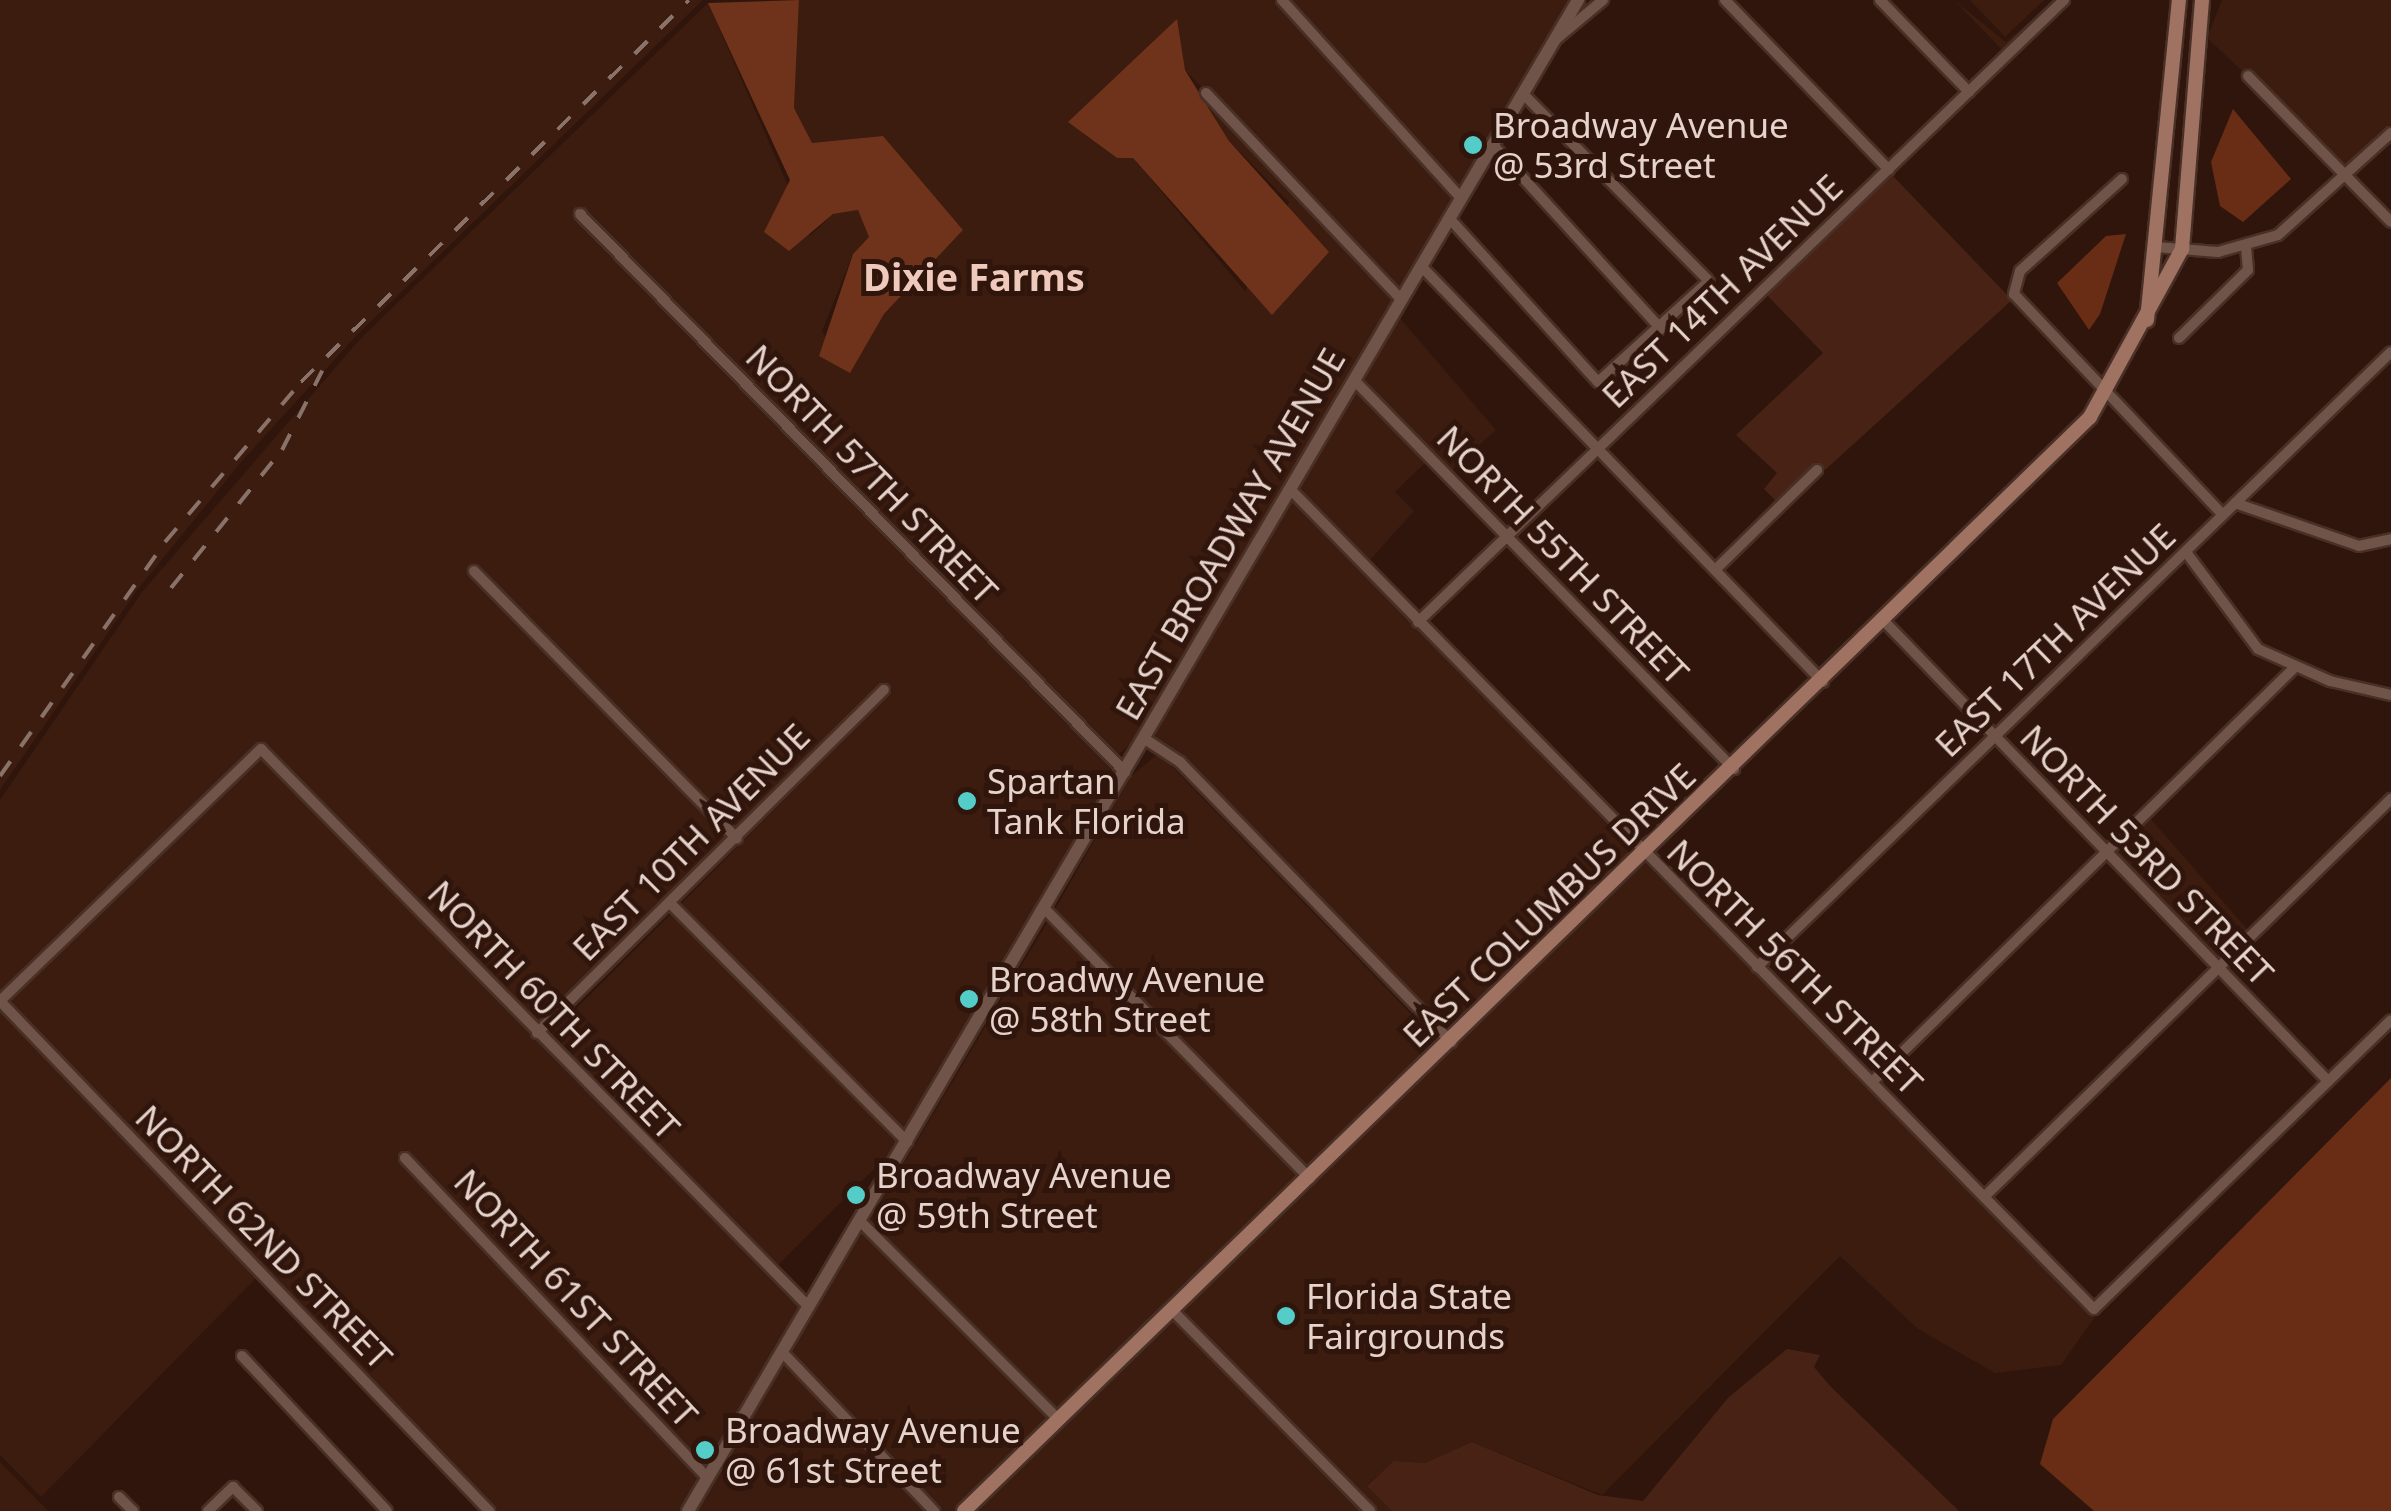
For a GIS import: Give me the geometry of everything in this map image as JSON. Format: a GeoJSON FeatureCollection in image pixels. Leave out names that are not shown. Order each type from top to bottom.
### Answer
{"type":"FeatureCollection","features":[{"type":"Feature","properties":{"kind":"main road","name":"EAST COLUMBUS DRIVE"},"geometry":{"type":"LineString","coordinates":[[2147,320],[2179,0]]}},
{"type":"Feature","properties":{"kind":"main road","name":"EAST COLUMBUS DRIVE"},"geometry":{"type":"LineString","coordinates":[[964,1511],[1885,622],[2107,395],[2182,249],[2202,0]]}},
{"type":"Feature","properties":{"kind":"street"},"geometry":{"type":"LineString","coordinates":[[1282,0],[1462,199]]}},
{"type":"Feature","properties":{"kind":"street","name":"EAST BROADWAY AVENUE"},"geometry":{"type":"LineString","coordinates":[[688,1511],[1047,911],[1578,0]]}},
{"type":"Feature","properties":{"kind":"street"},"geometry":{"type":"LineString","coordinates":[[1553,42],[1603,0]]}},
{"type":"Feature","properties":{"kind":"street"},"geometry":{"type":"LineString","coordinates":[[1725,0],[1889,170]]}},
{"type":"Feature","properties":{"kind":"street"},"geometry":{"type":"LineString","coordinates":[[1880,0],[1969,92]]}},
{"type":"Feature","properties":{"kind":"street","name":"EAST 14TH AVENUE"},"geometry":{"type":"LineString","coordinates":[[1418,622],[2064,0]]}},
{"type":"Feature","properties":{"kind":"street"},"geometry":{"type":"LineString","coordinates":[[2248,76],[2391,222]]}},
{"type":"Feature","properties":{"kind":"street"},"geometry":{"type":"LineString","coordinates":[[1206,93],[1402,300]]}},
{"type":"Feature","properties":{"kind":"street"},"geometry":{"type":"LineString","coordinates":[[1450,218],[1598,382],[1708,281],[1523,94]]}},
{"type":"Feature","properties":{"kind":"street"},"geometry":{"type":"LineString","coordinates":[[2156,247],[2246,248],[2297,222],[2391,132]]}},
{"type":"Feature","properties":{"kind":"street"},"geometry":{"type":"LineString","coordinates":[[1494,146],[1661,328]]}},
{"type":"Feature","properties":{"kind":"street"},"geometry":{"type":"LineString","coordinates":[[2122,179],[2013,287],[2107,395],[2223,515]]}},
{"type":"Feature","properties":{"kind":"street","name":"NORTH 57TH STREET"},"geometry":{"type":"LineString","coordinates":[[580,214],[1126,772]]}},
{"type":"Feature","properties":{"kind":"street"},"geometry":{"type":"LineString","coordinates":[[2178,338],[2248,270],[2246,248]]}},
{"type":"Feature","properties":{"kind":"street"},"geometry":{"type":"LineString","coordinates":[[1422,267],[1823,682]]}},
{"type":"Feature","properties":{"kind":"street","name":"EAST 17TH AVENUE"},"geometry":{"type":"LineString","coordinates":[[1758,968],[2391,352]]}},
{"type":"Feature","properties":{"kind":"street","name":"NORTH 55TH STREET"},"geometry":{"type":"LineString","coordinates":[[1354,380],[1734,768]]}},
{"type":"Feature","properties":{"kind":"street"},"geometry":{"type":"LineString","coordinates":[[1714,570],[1817,470]]}},
{"type":"Feature","properties":{"kind":"street","name":"NORTH 56TH STREET"},"geometry":{"type":"LineString","coordinates":[[1291,490],[1644,855],[2094,1309],[2328,1082]]}},
{"type":"Feature","properties":{"kind":"street"},"geometry":{"type":"LineString","coordinates":[[2236,503],[2358,546],[2391,539]]}},
{"type":"Feature","properties":{"kind":"street"},"geometry":{"type":"LineString","coordinates":[[2186,552],[2226,616],[2258,649],[2295,668],[2391,695]]}},
{"type":"Feature","properties":{"kind":"street"},"geometry":{"type":"LineString","coordinates":[[474,572],[737,839]]}},
{"type":"Feature","properties":{"kind":"street","name":"NORTH 53RD STREET"},"geometry":{"type":"LineString","coordinates":[[1885,622],[2328,1082]]}},
{"type":"Feature","properties":{"kind":"street"},"geometry":{"type":"LineString","coordinates":[[1872,1082],[2295,668]]}},
{"type":"Feature","properties":{"kind":"street","name":"EAST 10TH AVENUE"},"geometry":{"type":"LineString","coordinates":[[537,1033],[672,905],[884,690]]}},
{"type":"Feature","properties":{"kind":"street"},"geometry":{"type":"LineString","coordinates":[[1146,739],[1180,762],[1451,1042]]}},
{"type":"Feature","properties":{"kind":"street","name":"NORTH 60TH STREET"},"geometry":{"type":"LineString","coordinates":[[0,1001],[261,749],[809,1308]]}},
{"type":"Feature","properties":{"kind":"street"},"geometry":{"type":"LineString","coordinates":[[1985,1196],[2391,800]]}},
{"type":"Feature","properties":{"kind":"street"},"geometry":{"type":"LineString","coordinates":[[672,905],[907,1142]]}},
{"type":"Feature","properties":{"kind":"street"},"geometry":{"type":"LineString","coordinates":[[1047,911],[1310,1179]]}},
{"type":"Feature","properties":{"kind":"street","name":"NORTH 62ND STREET"},"geometry":{"type":"LineString","coordinates":[[0,1001],[489,1511]]}},
{"type":"Feature","properties":{"kind":"street"},"geometry":{"type":"LineString","coordinates":[[2328,1082],[2391,1020]]}},
{"type":"Feature","properties":{"kind":"street","name":"NORTH 61ST STREET"},"geometry":{"type":"LineString","coordinates":[[405,1158],[708,1477]]}},
{"type":"Feature","properties":{"kind":"street"},"geometry":{"type":"LineString","coordinates":[[862,1222],[1058,1419]]}},
{"type":"Feature","properties":{"kind":"street"},"geometry":{"type":"LineString","coordinates":[[1172,1310],[1370,1511]]}},
{"type":"Feature","properties":{"kind":"street"},"geometry":{"type":"LineString","coordinates":[[782,1353],[934,1511]]}},
{"type":"Feature","properties":{"kind":"street"},"geometry":{"type":"LineString","coordinates":[[242,1356],[387,1511]]}},
{"type":"Feature","properties":{"kind":"street"},"geometry":{"type":"LineString","coordinates":[[208,1511],[233,1486],[257,1511]]}},
{"type":"Feature","properties":{"kind":"street"},"geometry":{"type":"LineString","coordinates":[[120,1497],[133,1511]]}},
{"type":"Feature","properties":{"kind":"shaded area"},"geometry":{"type":"Polygon","coordinates":[[[0,0],[703,0],[357,335],[242,461],[138,589],[0,790],[0,0]]]}},
{"type":"Feature","properties":{"kind":"shaded area"},"geometry":{"type":"Polygon","coordinates":[[[799,0],[1274,0],[1454,199],[1401,290],[1185,70],[1069,122],[1117,158],[1133,158],[1245,291],[1289,202],[1229,141],[1204,99],[1395,300],[1139,738],[1117,755],[580,206],[572,213],[1118,773],[905,1133],[680,905],[892,690],[883,682],[735,830],[474,563],[466,571],[729,839],[537,1025],[261,741],[0,992],[0,800],[142,592],[360,339],[708,3],[810,236],[833,214],[859,210],[869,237],[853,254],[822,331],[850,372],[884,314],[963,230],[883,137],[812,144],[794,108],[799,0]]]}},
{"type":"Feature","properties":{"kind":"shaded area"},"geometry":{"type":"Polygon","coordinates":[[[799,0],[794,108],[812,143],[883,136],[963,230],[884,314],[850,373],[819,356],[853,254],[869,237],[858,210],[833,214],[789,251],[764,232],[790,180],[708,3],[799,0]]]}},
{"type":"Feature","properties":{"kind":"shaded area"},"geometry":{"type":"Polygon","coordinates":[[[1289,0],[1571,0],[1460,189],[1289,0]]]}},
{"type":"Feature","properties":{"kind":"shaded area"},"geometry":{"type":"Polygon","coordinates":[[[1954,0],[2006,42],[2055,0],[2003,51],[1954,0]]]}},
{"type":"Feature","properties":{"kind":"shaded area"},"geometry":{"type":"Polygon","coordinates":[[[1970,0],[2044,0],[2005,37],[1970,0]]]}},
{"type":"Feature","properties":{"kind":"shaded area"},"geometry":{"type":"Polygon","coordinates":[[[2222,0],[2391,0],[2391,124],[2345,167],[2207,38],[2222,0]]]}},
{"type":"Feature","properties":{"kind":"shaded area"},"geometry":{"type":"Polygon","coordinates":[[[1177,19],[1185,70],[1229,141],[1329,252],[1272,315],[1133,158],[1117,158],[1068,122],[1177,19]]]}},
{"type":"Feature","properties":{"kind":"shaded area"},"geometry":{"type":"Polygon","coordinates":[[[2233,109],[2291,179],[2243,222],[2220,206],[2211,162],[2233,109]]]}},
{"type":"Feature","properties":{"kind":"shaded area"},"geometry":{"type":"Polygon","coordinates":[[[1892,175],[2012,300],[1825,470],[1816,462],[1776,501],[1764,489],[1777,473],[1736,435],[1823,353],[1767,295],[1892,175]]]}},
{"type":"Feature","properties":{"kind":"shaded area"},"geometry":{"type":"Polygon","coordinates":[[[2126,234],[2100,314],[2089,330],[2057,283],[2106,236],[2126,234]]]}},
{"type":"Feature","properties":{"kind":"shaded area"},"geometry":{"type":"Polygon","coordinates":[[[1399,317],[1496,430],[1451,471],[1361,380],[1399,317]]]}},
{"type":"Feature","properties":{"kind":"shaded area"},"geometry":{"type":"Polygon","coordinates":[[[1355,389],[1426,462],[1395,492],[1414,511],[1368,562],[1299,490],[1355,389]]]}},
{"type":"Feature","properties":{"kind":"shaded area"},"geometry":{"type":"Polygon","coordinates":[[[1293,500],[1636,854],[1451,1034],[1154,737],[1293,500]]]}},
{"type":"Feature","properties":{"kind":"shaded area"},"geometry":{"type":"Polygon","coordinates":[[[1159,753],[1440,1044],[1310,1171],[1054,911],[1131,776],[1159,753]]]}},
{"type":"Feature","properties":{"kind":"shaded area"},"geometry":{"type":"Polygon","coordinates":[[[261,757],[802,1308],[706,1467],[405,1150],[397,1157],[700,1477],[680,1511],[497,1511],[8,1002],[261,757]]]}},
{"type":"Feature","properties":{"kind":"shaded area"},"geometry":{"type":"Polygon","coordinates":[[[2150,818],[2247,929],[2218,960],[2115,853],[2150,818]]]}},
{"type":"Feature","properties":{"kind":"shaded area"},"geometry":{"type":"Polygon","coordinates":[[[1645,863],[2095,1317],[2061,1365],[1995,1373],[1918,1329],[1840,1256],[1602,1495],[1472,1442],[1425,1463],[1394,1462],[1367,1485],[1392,1511],[1377,1511],[1181,1311],[1645,863]]]}},
{"type":"Feature","properties":{"kind":"shaded area"},"geometry":{"type":"Polygon","coordinates":[[[672,913],[901,1142],[777,1266],[548,1037],[672,913]]]}},
{"type":"Feature","properties":{"kind":"shaded area"},"geometry":{"type":"Polygon","coordinates":[[[1048,921],[1302,1178],[1057,1411],[869,1222],[1048,921]]]}},
{"type":"Feature","properties":{"kind":"shaded area"},"geometry":{"type":"Polygon","coordinates":[[[0,1009],[257,1277],[41,1497],[0,1455],[0,1009]]]}},
{"type":"Feature","properties":{"kind":"shaded area"},"geometry":{"type":"Polygon","coordinates":[[[2391,1078],[2391,1511],[2094,1511],[2040,1464],[2053,1419],[2391,1078]]]}},
{"type":"Feature","properties":{"kind":"shaded area"},"geometry":{"type":"Polygon","coordinates":[[[863,1231],[1049,1418],[955,1511],[941,1511],[790,1353],[863,1231]]]}},
{"type":"Feature","properties":{"kind":"shaded area"},"geometry":{"type":"Polygon","coordinates":[[[1173,1318],[1362,1511],[973,1511],[1058,1427],[1173,1318]]]}},
{"type":"Feature","properties":{"kind":"shaded area"},"geometry":{"type":"Polygon","coordinates":[[[1787,1349],[1820,1355],[1814,1367],[1831,1387],[1959,1511],[1392,1511],[1367,1486],[1394,1461],[1425,1463],[1472,1442],[1598,1495],[1643,1501],[1728,1398],[1787,1349]]]}},
{"type":"Feature","properties":{"kind":"shaded area"},"geometry":{"type":"Polygon","coordinates":[[[784,1362],[926,1511],[695,1511],[784,1362]]]}},
{"type":"Feature","properties":{"kind":"shaded area"},"geometry":{"type":"Polygon","coordinates":[[[0,1462],[48,1511],[0,1511],[0,1462]]]}},
{"type":"Feature","properties":{"kind":"railway"},"geometry":{"type":"LineString","coordinates":[[0,776],[165,542],[301,382],[689,0]]}},
{"type":"Feature","properties":{"kind":"railway"},"geometry":{"type":"LineString","coordinates":[[171,588],[282,450],[322,371]]}},
{"type":"Feature","properties":{"kind":"place","name":"Broadway Avenue @ 53rd Street"},"geometry":{"type":"Point","coordinates":[1473,145]}},
{"type":"Feature","properties":{"kind":"place","name":"Spartan Tank Florida"},"geometry":{"type":"Point","coordinates":[967,801]}},
{"type":"Feature","properties":{"kind":"place","name":"Broadwy Avenue @ 58th Street"},"geometry":{"type":"Point","coordinates":[969,999]}},
{"type":"Feature","properties":{"kind":"place","name":"Broadway Avenue @ 59th Street"},"geometry":{"type":"Point","coordinates":[856,1195]}},
{"type":"Feature","properties":{"kind":"place","name":"Florida State Fairgrounds"},"geometry":{"type":"Point","coordinates":[1286,1316]}},
{"type":"Feature","properties":{"kind":"place","name":"Broadway Avenue @ 61st Street"},"geometry":{"type":"Point","coordinates":[705,1450]}},
{"type":"Feature","properties":{"kind":"district","name":"Dixie Farms"},"geometry":{"type":"Point","coordinates":[974,277]}}]}
